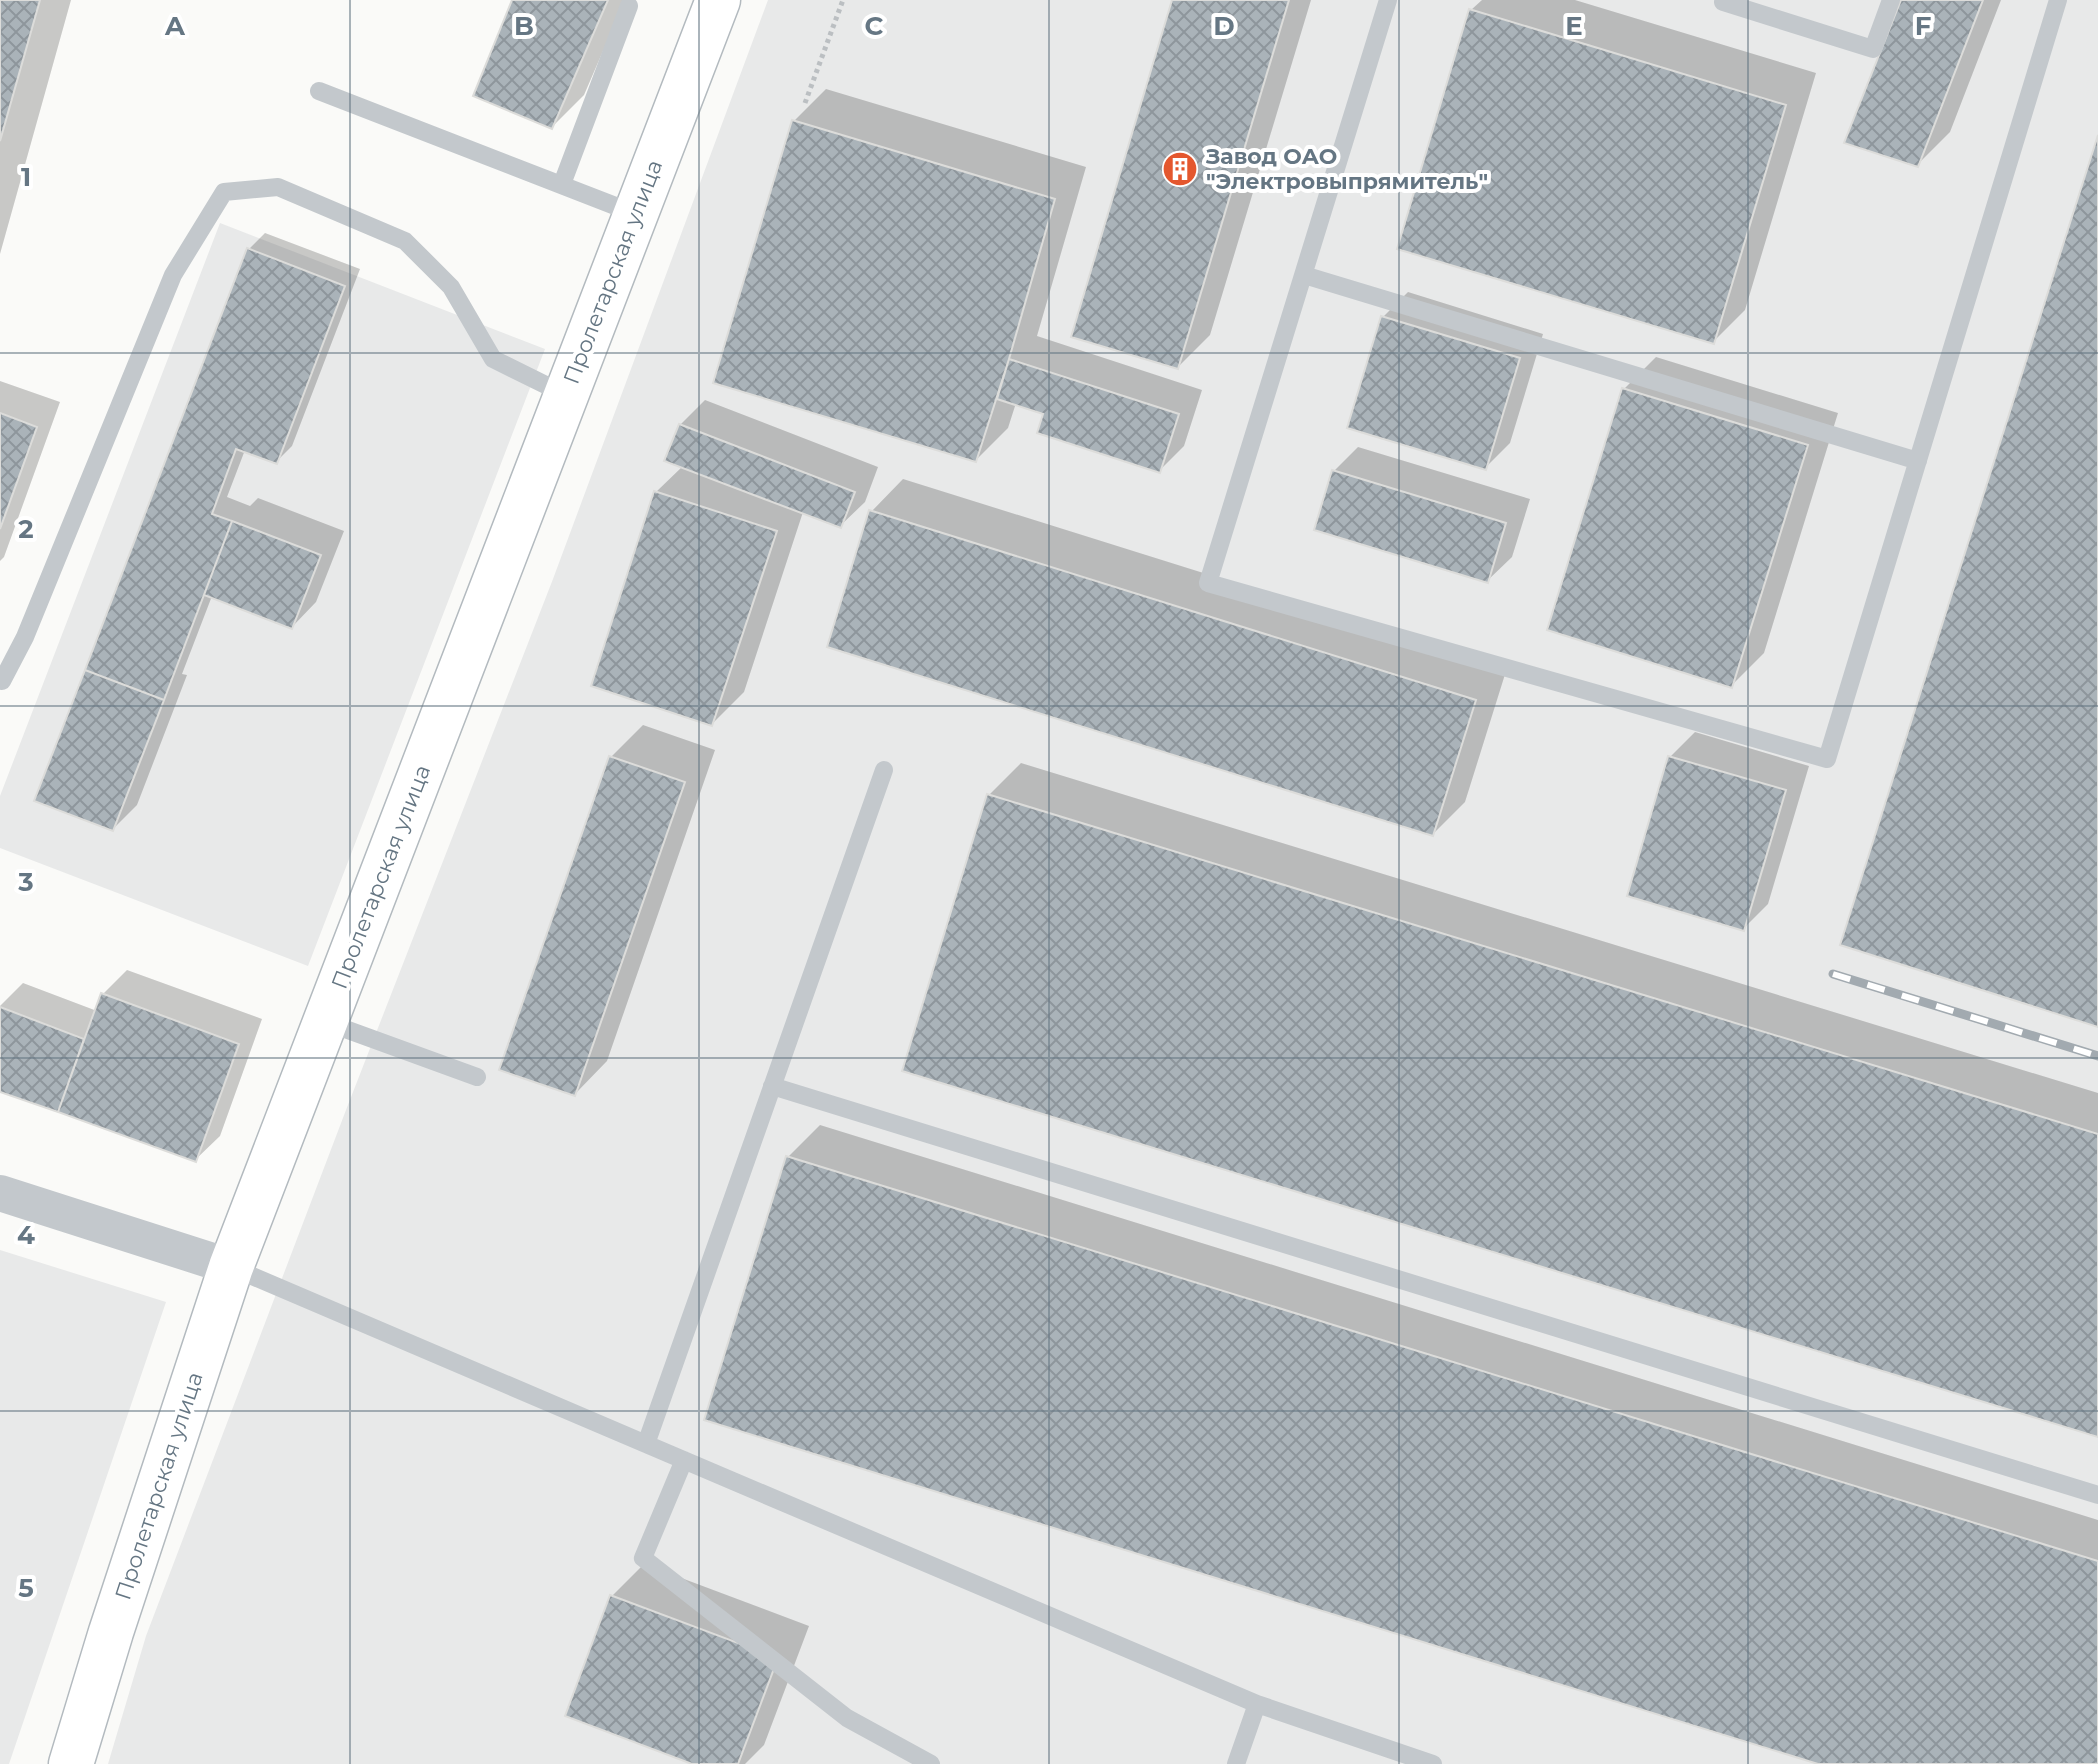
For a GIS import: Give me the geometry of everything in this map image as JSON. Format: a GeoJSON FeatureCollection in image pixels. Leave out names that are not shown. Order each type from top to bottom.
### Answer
{"type":"FeatureCollection","features":[{"type":"Feature","properties":{"kind":"street","name":"Пролетарская улица"},"geometry":{"type":"LineString","coordinates":[[71,1764],[231,1267],[718,0]]}},
{"type":"Feature","properties":{"kind":"street"},"geometry":{"type":"LineString","coordinates":[[0,1193],[231,1267]]}},
{"type":"Feature","properties":{"kind":"lane"},"geometry":{"type":"LineString","coordinates":[[1388,0],[1208,583],[1827,759],[2058,0]]}},
{"type":"Feature","properties":{"kind":"lane"},"geometry":{"type":"LineString","coordinates":[[1723,2],[1873,49],[1891,0]]}},
{"type":"Feature","properties":{"kind":"lane"},"geometry":{"type":"LineString","coordinates":[[562,184],[629,6]]}},
{"type":"Feature","properties":{"kind":"lane"},"geometry":{"type":"LineString","coordinates":[[319,91],[636,214]]}},
{"type":"Feature","properties":{"kind":"lane"},"geometry":{"type":"LineString","coordinates":[[0,680],[25,637],[173,275],[224,192],[278,187],[405,241],[451,287],[493,359],[566,395]]}},
{"type":"Feature","properties":{"kind":"lane"},"geometry":{"type":"LineString","coordinates":[[1304,275],[1918,461]]}},
{"type":"Feature","properties":{"kind":"lane"},"geometry":{"type":"LineString","coordinates":[[646,1444],[884,770]]}},
{"type":"Feature","properties":{"kind":"lane"},"geometry":{"type":"LineString","coordinates":[[325,1022],[477,1077]]}},
{"type":"Feature","properties":{"kind":"lane"},"geometry":{"type":"LineString","coordinates":[[772,1086],[2098,1495]]}},
{"type":"Feature","properties":{"kind":"lane"},"geometry":{"type":"LineString","coordinates":[[231,1267],[1257,1704],[1433,1764]]}},
{"type":"Feature","properties":{"kind":"lane"},"geometry":{"type":"LineString","coordinates":[[684,1460],[643,1558],[847,1718],[931,1764]]}},
{"type":"Feature","properties":{"kind":"lane"},"geometry":{"type":"LineString","coordinates":[[1236,1764],[1257,1704]]}},
{"type":"Feature","properties":{"kind":"path"},"geometry":{"type":"LineString","coordinates":[[805,103],[843,0]]}},
{"type":"Feature","properties":{"kind":"shaded area"},"geometry":{"type":"Polygon","coordinates":[[[768,0],[2098,0],[2098,1764],[108,1764],[146,1636],[553,579],[768,0]]]}},
{"type":"Feature","properties":{"kind":"shaded area"},"geometry":{"type":"Polygon","coordinates":[[[220,223],[545,349],[308,966],[0,848],[0,796],[220,223]]]}},
{"type":"Feature","properties":{"kind":"shaded area"},"geometry":{"type":"Polygon","coordinates":[[[0,1250],[166,1302],[9,1764],[0,1764],[0,1250]]]}},
{"type":"Feature","properties":{"kind":"building"},"geometry":{"type":"Polygon","coordinates":[[[0,0],[40,0],[0,141],[0,0]]]}},
{"type":"Feature","properties":{"kind":"building"},"geometry":{"type":"Polygon","coordinates":[[[512,0],[608,0],[552,129],[473,96],[512,0]]]}},
{"type":"Feature","properties":{"kind":"building","name":"Завод ОАО \"Электровыпрямитель\""},"geometry":{"type":"Polygon","coordinates":[[[1172,0],[1289,0],[1178,369],[1071,337],[1172,0]]]}},
{"type":"Feature","properties":{"kind":"building"},"geometry":{"type":"Polygon","coordinates":[[[1901,0],[1983,0],[1918,167],[1844,143],[1901,0]]]}},
{"type":"Feature","properties":{"kind":"building"},"geometry":{"type":"Polygon","coordinates":[[[1469,9],[1786,105],[1714,344],[1397,249],[1469,9]]]}},
{"type":"Feature","properties":{"kind":"building"},"geometry":{"type":"Polygon","coordinates":[[[792,120],[1055,199],[976,462],[713,383],[792,120]]]}},
{"type":"Feature","properties":{"kind":"building"},"geometry":{"type":"Polygon","coordinates":[[[2098,135],[2098,1027],[1840,945],[2098,135]]]}},
{"type":"Feature","properties":{"kind":"building"},"geometry":{"type":"Polygon","coordinates":[[[247,248],[345,286],[277,464],[236,449],[212,514],[232,521],[164,700],[85,670],[247,248]]]}},
{"type":"Feature","properties":{"kind":"building"},"geometry":{"type":"Polygon","coordinates":[[[1381,316],[1520,358],[1486,470],[1347,428],[1381,316]]]}},
{"type":"Feature","properties":{"kind":"building"},"geometry":{"type":"Polygon","coordinates":[[[1009,359],[1179,414],[1160,473],[1037,433],[1043,414],[997,399],[1009,359]]]}},
{"type":"Feature","properties":{"kind":"building"},"geometry":{"type":"Polygon","coordinates":[[[1622,388],[1808,445],[1732,688],[1547,630],[1622,388]]]}},
{"type":"Feature","properties":{"kind":"building"},"geometry":{"type":"Polygon","coordinates":[[[0,413],[37,427],[0,529],[0,413]]]}},
{"type":"Feature","properties":{"kind":"building"},"geometry":{"type":"Polygon","coordinates":[[[679,424],[855,492],[841,528],[664,461],[679,424]]]}},
{"type":"Feature","properties":{"kind":"building"},"geometry":{"type":"Polygon","coordinates":[[[1332,470],[1506,523],[1488,583],[1314,530],[1332,470]]]}},
{"type":"Feature","properties":{"kind":"building"},"geometry":{"type":"Polygon","coordinates":[[[654,491],[777,531],[712,726],[591,686],[654,491]]]}},
{"type":"Feature","properties":{"kind":"building"},"geometry":{"type":"Polygon","coordinates":[[[869,510],[1476,700],[1433,836],[827,647],[869,510]]]}},
{"type":"Feature","properties":{"kind":"building"},"geometry":{"type":"Polygon","coordinates":[[[232,521],[321,555],[292,629],[204,595],[232,521]]]}},
{"type":"Feature","properties":{"kind":"building"},"geometry":{"type":"Polygon","coordinates":[[[85,670],[164,700],[113,831],[34,801],[85,670]]]}},
{"type":"Feature","properties":{"kind":"building"},"geometry":{"type":"Polygon","coordinates":[[[609,756],[685,782],[575,1096],[499,1070],[609,756]]]}},
{"type":"Feature","properties":{"kind":"building"},"geometry":{"type":"Polygon","coordinates":[[[1668,756],[1786,790],[1744,931],[1627,896],[1668,756]]]}},
{"type":"Feature","properties":{"kind":"building"},"geometry":{"type":"Polygon","coordinates":[[[987,794],[2098,1134],[2098,1437],[902,1071],[987,794]]]}},
{"type":"Feature","properties":{"kind":"building"},"geometry":{"type":"Polygon","coordinates":[[[101,993],[239,1044],[196,1162],[58,1112],[101,993]]]}},
{"type":"Feature","properties":{"kind":"building"},"geometry":{"type":"Polygon","coordinates":[[[0,1007],[84,1039],[58,1112],[0,1092],[0,1007]]]}},
{"type":"Feature","properties":{"kind":"building"},"geometry":{"type":"Polygon","coordinates":[[[786,1156],[2098,1561],[2098,1764],[1818,1764],[704,1420],[786,1156]]]}},
{"type":"Feature","properties":{"kind":"building"},"geometry":{"type":"Polygon","coordinates":[[[610,1595],[778,1658],[738,1764],[692,1764],[565,1716],[610,1595]]]}},
{"type":"Feature","properties":{"kind":"railway"},"geometry":{"type":"LineString","coordinates":[[1833,974],[2098,1056]]}},
{"type":"Feature","properties":{"kind":"place","name":"Завод ОАО \"Электровыпрямитель\""},"geometry":{"type":"Point","coordinates":[1180,169]}}]}
